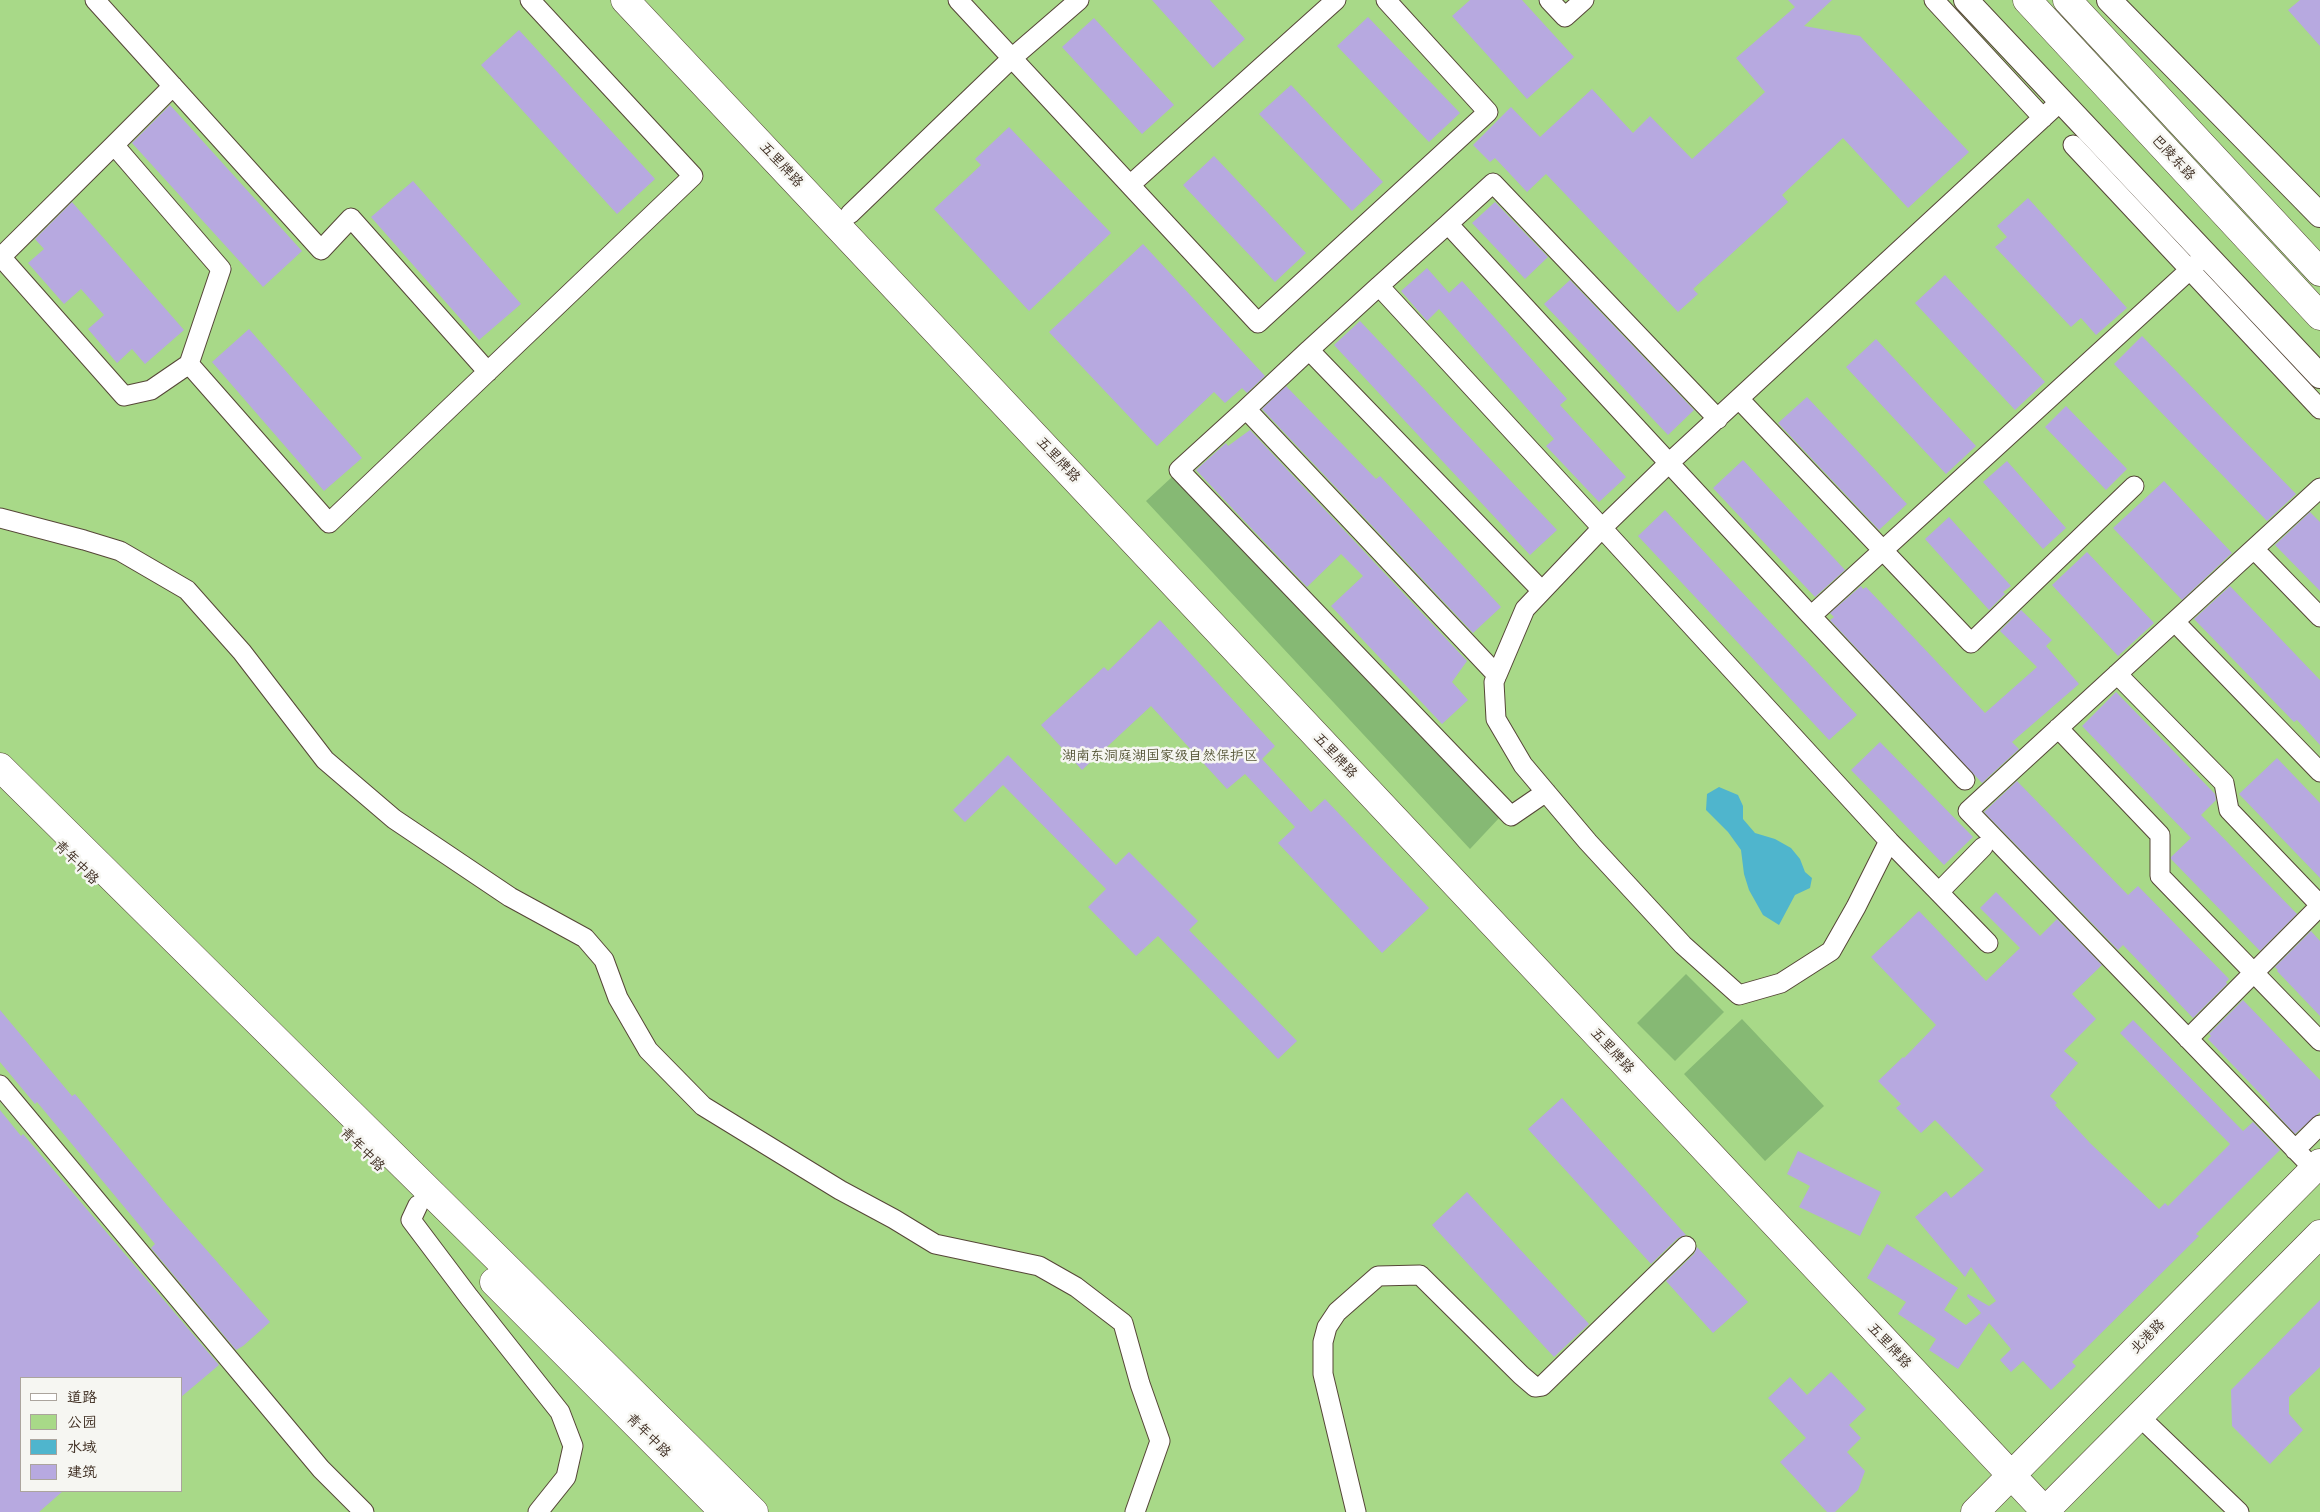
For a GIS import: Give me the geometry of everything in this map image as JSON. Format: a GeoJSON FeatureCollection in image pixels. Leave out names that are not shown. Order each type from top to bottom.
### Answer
{"type":"FeatureCollection","features":[{"type":"Feature","properties":{"kind":"main road","name":"五里牌路"},"geometry":{"type":"LineString","coordinates":[[626,0],[2017,1470]]}},
{"type":"Feature","properties":{"kind":"main road","name":"五里牌路"},"geometry":{"type":"LineString","coordinates":[[650,0],[2017,1470],[2049,1508]]}},
{"type":"Feature","properties":{"kind":"main road","name":"巴陵东路"},"geometry":{"type":"LineString","coordinates":[[2027,0],[2320,316]]}},
{"type":"Feature","properties":{"kind":"main road"},"geometry":{"type":"LineString","coordinates":[[2067,0],[2320,272]]}},
{"type":"Feature","properties":{"kind":"main road"},"geometry":{"type":"LineString","coordinates":[[0,767],[754,1512]]}},
{"type":"Feature","properties":{"kind":"main road","name":"青年中路"},"geometry":{"type":"LineString","coordinates":[[0,788],[724,1512]]}},
{"type":"Feature","properties":{"kind":"main road","name":"北港路"},"geometry":{"type":"LineString","coordinates":[[1976,1512],[2317,1166]]}},
{"type":"Feature","properties":{"kind":"main road"},"geometry":{"type":"LineString","coordinates":[[2049,1508],[2320,1234]]}},
{"type":"Feature","properties":{"kind":"street"},"geometry":{"type":"LineString","coordinates":[[95,0],[321,250],[351,218],[488,372]]}},
{"type":"Feature","properties":{"kind":"street"},"geometry":{"type":"LineString","coordinates":[[189,364],[329,523],[693,176],[530,0]]}},
{"type":"Feature","properties":{"kind":"street"},"geometry":{"type":"LineString","coordinates":[[958,0],[1258,324],[1488,112],[1386,0]]}},
{"type":"Feature","properties":{"kind":"street"},"geometry":{"type":"LineString","coordinates":[[850,214],[1012,58],[1079,0]]}},
{"type":"Feature","properties":{"kind":"street"},"geometry":{"type":"LineString","coordinates":[[1130,185],[1336,0]]}},
{"type":"Feature","properties":{"kind":"street"},"geometry":{"type":"LineString","coordinates":[[1549,0],[1565,17],[1584,0]]}},
{"type":"Feature","properties":{"kind":"street"},"geometry":{"type":"LineString","coordinates":[[1934,0],[2043,118]]}},
{"type":"Feature","properties":{"kind":"street"},"geometry":{"type":"LineString","coordinates":[[1966,0],[2320,376]]}},
{"type":"Feature","properties":{"kind":"street"},"geometry":{"type":"LineString","coordinates":[[2109,0],[2320,215]]}},
{"type":"Feature","properties":{"kind":"street"},"geometry":{"type":"LineString","coordinates":[[114,145],[221,270],[189,364],[152,390],[124,396],[1,257],[173,86]]}},
{"type":"Feature","properties":{"kind":"street"},"geometry":{"type":"LineString","coordinates":[[1890,841],[1831,951],[1781,983],[1739,996],[1684,946],[1523,766],[1496,719],[1494,682],[1525,609],[1602,528],[1669,463],[2061,101]]}},
{"type":"Feature","properties":{"kind":"street"},"geometry":{"type":"LineString","coordinates":[[2074,145],[2320,409]]}},
{"type":"Feature","properties":{"kind":"street"},"geometry":{"type":"LineString","coordinates":[[1546,792],[1511,816],[1179,470],[1493,183],[1718,419]]}},
{"type":"Feature","properties":{"kind":"street"},"geometry":{"type":"LineString","coordinates":[[1448,224],[1965,780]]}},
{"type":"Feature","properties":{"kind":"street"},"geometry":{"type":"LineString","coordinates":[[1811,616],[2206,255]]}},
{"type":"Feature","properties":{"kind":"street"},"geometry":{"type":"LineString","coordinates":[[1379,286],[1890,841],[1988,943]]}},
{"type":"Feature","properties":{"kind":"street"},"geometry":{"type":"LineString","coordinates":[[1309,350],[1542,591]]}},
{"type":"Feature","properties":{"kind":"street"},"geometry":{"type":"LineString","coordinates":[[1739,399],[1971,643],[2134,486]]}},
{"type":"Feature","properties":{"kind":"street"},"geometry":{"type":"LineString","coordinates":[[1246,409],[1497,675]]}},
{"type":"Feature","properties":{"kind":"street"},"geometry":{"type":"LineString","coordinates":[[2317,1166],[2295,1150],[1968,811],[2320,488]]}},
{"type":"Feature","properties":{"kind":"street"},"geometry":{"type":"LineString","coordinates":[[0,518],[120,551],[187,590],[242,652],[325,760],[394,819],[510,898],[586,938],[604,960],[618,998],[648,1050],[703,1106],[840,1190],[935,1244],[1039,1266],[1076,1287],[1123,1322],[1140,1384],[1160,1441],[1135,1512]]}},
{"type":"Feature","properties":{"kind":"street"},"geometry":{"type":"LineString","coordinates":[[2254,549],[2320,617]]}},
{"type":"Feature","properties":{"kind":"street"},"geometry":{"type":"LineString","coordinates":[[2175,622],[2320,772]]}},
{"type":"Feature","properties":{"kind":"street"},"geometry":{"type":"LineString","coordinates":[[2118,674],[2224,784],[2229,810],[2320,906],[2188,1039]]}},
{"type":"Feature","properties":{"kind":"street"},"geometry":{"type":"LineString","coordinates":[[2058,728],[2160,835],[2160,876],[2320,1041]]}},
{"type":"Feature","properties":{"kind":"street"},"geometry":{"type":"LineString","coordinates":[[1939,892],[1983,847]]}},
{"type":"Feature","properties":{"kind":"street"},"geometry":{"type":"LineString","coordinates":[[0,1085],[321,1469],[364,1512]]}},
{"type":"Feature","properties":{"kind":"street"},"geometry":{"type":"LineString","coordinates":[[2295,1150],[2320,1125]]}},
{"type":"Feature","properties":{"kind":"street"},"geometry":{"type":"LineString","coordinates":[[418,1205],[411,1220],[469,1298],[560,1412],[573,1446],[566,1477],[538,1512]]}},
{"type":"Feature","properties":{"kind":"street"},"geometry":{"type":"LineString","coordinates":[[1356,1512],[1323,1374],[1323,1342],[1327,1326],[1337,1312],[1378,1276],[1420,1275],[1521,1375],[1535,1386],[1542,1386],[1686,1246]]}},
{"type":"Feature","properties":{"kind":"street"},"geometry":{"type":"LineString","coordinates":[[2140,1417],[2239,1512]]}},
{"type":"Feature","properties":{"kind":"green space","name":"湖南东洞庭湖国家级自然保护区"},"geometry":{"type":"Polygon","coordinates":[[[0,0],[2320,0],[2320,1512],[0,1512],[0,0]]]}},
{"type":"Feature","properties":{"kind":"green space"},"geometry":{"type":"Polygon","coordinates":[[[1172,477],[1500,817],[1470,849],[1146,501],[1172,477]]]}},
{"type":"Feature","properties":{"kind":"green space"},"geometry":{"type":"Polygon","coordinates":[[[1686,974],[1724,1012],[1675,1061],[1637,1023],[1686,974]]]}},
{"type":"Feature","properties":{"kind":"green space"},"geometry":{"type":"Polygon","coordinates":[[[1742,1019],[1824,1106],[1765,1161],[1684,1074],[1742,1019]]]}},
{"type":"Feature","properties":{"kind":"water"},"geometry":{"type":"Polygon","coordinates":[[[1719,787],[1738,795],[1743,806],[1743,819],[1755,833],[1775,839],[1791,848],[1800,859],[1805,872],[1812,878],[1810,888],[1795,895],[1779,925],[1763,915],[1749,890],[1744,874],[1741,850],[1728,832],[1706,810],[1707,794],[1719,787]]]}},
{"type":"Feature","properties":{"kind":"building"},"geometry":{"type":"Polygon","coordinates":[[[1152,0],[1210,0],[1245,39],[1213,68],[1152,0]]]}},
{"type":"Feature","properties":{"kind":"building"},"geometry":{"type":"Polygon","coordinates":[[[1470,0],[1522,0],[1574,57],[1527,99],[1452,16],[1470,0]]]}},
{"type":"Feature","properties":{"kind":"building"},"geometry":{"type":"Polygon","coordinates":[[[1788,0],[1832,0],[1804,26],[1860,36],[1969,152],[1908,208],[1843,138],[1782,195],[1788,202],[1693,289],[1698,294],[1678,312],[1546,174],[1527,192],[1495,158],[1490,162],[1473,145],[1511,107],[1540,137],[1592,89],[1633,133],[1650,116],[1692,159],[1765,92],[1736,58],[1795,7],[1788,0]]]}},
{"type":"Feature","properties":{"kind":"building"},"geometry":{"type":"Polygon","coordinates":[[[2300,0],[2320,0],[2320,46],[2288,10],[2300,0]]]}},
{"type":"Feature","properties":{"kind":"building"},"geometry":{"type":"Polygon","coordinates":[[[1368,17],[1460,113],[1429,142],[1337,46],[1368,17]]]}},
{"type":"Feature","properties":{"kind":"building"},"geometry":{"type":"Polygon","coordinates":[[[1094,18],[1174,105],[1142,134],[1062,47],[1094,18]]]}},
{"type":"Feature","properties":{"kind":"building"},"geometry":{"type":"Polygon","coordinates":[[[519,30],[655,179],[617,214],[481,65],[519,30]]]}},
{"type":"Feature","properties":{"kind":"building"},"geometry":{"type":"Polygon","coordinates":[[[1291,85],[1383,182],[1352,211],[1259,114],[1291,85]]]}},
{"type":"Feature","properties":{"kind":"building"},"geometry":{"type":"Polygon","coordinates":[[[170,105],[302,251],[263,287],[132,143],[170,105]]]}},
{"type":"Feature","properties":{"kind":"building"},"geometry":{"type":"Polygon","coordinates":[[[1009,127],[1111,233],[1029,311],[934,209],[981,165],[975,159],[1009,127]]]}},
{"type":"Feature","properties":{"kind":"building"},"geometry":{"type":"Polygon","coordinates":[[[1214,156],[1306,253],[1275,282],[1183,185],[1214,156]]]}},
{"type":"Feature","properties":{"kind":"building"},"geometry":{"type":"Polygon","coordinates":[[[413,181],[521,304],[479,340],[371,217],[413,181]]]}},
{"type":"Feature","properties":{"kind":"building"},"geometry":{"type":"Polygon","coordinates":[[[2028,198],[2127,308],[2096,335],[2081,318],[2071,327],[1995,247],[2007,237],[1997,226],[2028,198]]]}},
{"type":"Feature","properties":{"kind":"building"},"geometry":{"type":"Polygon","coordinates":[[[72,202],[184,330],[145,364],[132,349],[117,363],[88,329],[104,315],[81,289],[64,304],[28,263],[44,249],[35,239],[72,202]]]}},
{"type":"Feature","properties":{"kind":"building"},"geometry":{"type":"Polygon","coordinates":[[[1495,202],[1548,257],[1525,279],[1472,223],[1495,202]]]}},
{"type":"Feature","properties":{"kind":"building"},"geometry":{"type":"Polygon","coordinates":[[[1143,244],[1265,376],[1247,393],[1242,388],[1225,403],[1214,392],[1157,446],[1049,332],[1143,244]]]}},
{"type":"Feature","properties":{"kind":"building"},"geometry":{"type":"Polygon","coordinates":[[[1427,268],[1449,293],[1462,281],[1567,399],[1560,405],[1626,477],[1599,502],[1546,446],[1554,439],[1439,309],[1427,321],[1401,291],[1427,268]]]}},
{"type":"Feature","properties":{"kind":"building"},"geometry":{"type":"Polygon","coordinates":[[[1945,275],[2045,382],[2015,410],[1915,303],[1945,275]]]}},
{"type":"Feature","properties":{"kind":"building"},"geometry":{"type":"Polygon","coordinates":[[[1570,280],[1694,410],[1668,435],[1544,304],[1570,280]]]}},
{"type":"Feature","properties":{"kind":"building"},"geometry":{"type":"Polygon","coordinates":[[[1360,321],[1557,530],[1530,555],[1334,345],[1360,321]]]}},
{"type":"Feature","properties":{"kind":"building"},"geometry":{"type":"Polygon","coordinates":[[[249,329],[362,458],[324,491],[212,362],[249,329]]]}},
{"type":"Feature","properties":{"kind":"building"},"geometry":{"type":"Polygon","coordinates":[[[2142,336],[2296,494],[2267,521],[2114,364],[2142,336]]]}},
{"type":"Feature","properties":{"kind":"building"},"geometry":{"type":"Polygon","coordinates":[[[1876,339],[1976,446],[1946,474],[1846,367],[1876,339]]]}},
{"type":"Feature","properties":{"kind":"building"},"geometry":{"type":"Polygon","coordinates":[[[1286,386],[1376,479],[1380,476],[1501,607],[1473,633],[1262,409],[1286,386]]]}},
{"type":"Feature","properties":{"kind":"building"},"geometry":{"type":"Polygon","coordinates":[[[1807,397],[1907,504],[1879,530],[1778,423],[1807,397]]]}},
{"type":"Feature","properties":{"kind":"building"},"geometry":{"type":"Polygon","coordinates":[[[2066,406],[2127,469],[2106,490],[2045,427],[2066,406]]]}},
{"type":"Feature","properties":{"kind":"building"},"geometry":{"type":"Polygon","coordinates":[[[1250,430],[1467,661],[1452,682],[1468,700],[1442,724],[1331,606],[1363,576],[1341,554],[1307,587],[1196,470],[1226,443],[1228,446],[1250,430]]]}},
{"type":"Feature","properties":{"kind":"building"},"geometry":{"type":"Polygon","coordinates":[[[1743,460],[1845,570],[1815,597],[1713,488],[1743,460]]]}},
{"type":"Feature","properties":{"kind":"building"},"geometry":{"type":"Polygon","coordinates":[[[2007,461],[2066,528],[2043,549],[1983,482],[2007,461]]]}},
{"type":"Feature","properties":{"kind":"building"},"geometry":{"type":"Polygon","coordinates":[[[2164,481],[2232,553],[2182,600],[2113,528],[2164,481]]]}},
{"type":"Feature","properties":{"kind":"building"},"geometry":{"type":"Polygon","coordinates":[[[1665,510],[1857,715],[1829,740],[1638,536],[1665,510]]]}},
{"type":"Feature","properties":{"kind":"building"},"geometry":{"type":"Polygon","coordinates":[[[2310,512],[2320,522],[2320,591],[2275,545],[2310,512]]]}},
{"type":"Feature","properties":{"kind":"building"},"geometry":{"type":"Polygon","coordinates":[[[1949,517],[2011,586],[2003,592],[2005,594],[1989,610],[1925,539],[1949,517]]]}},
{"type":"Feature","properties":{"kind":"building"},"geometry":{"type":"Polygon","coordinates":[[[2087,552],[2154,623],[2118,656],[2052,585],[2087,552]]]}},
{"type":"Feature","properties":{"kind":"building"},"geometry":{"type":"Polygon","coordinates":[[[1861,586],[1863,589],[1866,587],[1985,713],[2037,667],[2000,631],[2021,610],[2052,640],[2046,646],[2079,684],[2012,742],[2019,749],[1982,783],[1830,620],[1834,617],[1830,613],[1861,586]]]}},
{"type":"Feature","properties":{"kind":"building"},"geometry":{"type":"Polygon","coordinates":[[[2230,586],[2320,680],[2320,745],[2297,720],[2294,722],[2194,619],[2230,586]]]}},
{"type":"Feature","properties":{"kind":"building"},"geometry":{"type":"Polygon","coordinates":[[[1160,620],[1275,746],[1262,759],[1311,812],[1325,799],[1429,908],[1382,953],[1278,843],[1295,827],[1245,774],[1227,789],[1151,706],[1082,770],[1041,725],[1104,667],[1108,671],[1160,620]]]}},
{"type":"Feature","properties":{"kind":"building"},"geometry":{"type":"Polygon","coordinates":[[[2116,692],[2215,794],[2216,800],[2201,815],[2297,914],[2260,951],[2171,859],[2191,838],[2082,726],[2116,692]]]}},
{"type":"Feature","properties":{"kind":"building"},"geometry":{"type":"Polygon","coordinates":[[[1880,742],[1973,837],[1944,865],[1851,770],[1880,742]]]}},
{"type":"Feature","properties":{"kind":"building"},"geometry":{"type":"Polygon","coordinates":[[[1008,755],[1116,865],[1129,852],[1198,921],[1189,930],[1297,1041],[1278,1059],[1158,936],[1136,956],[1088,907],[1106,889],[1003,785],[965,822],[953,810],[1008,755]]]}},
{"type":"Feature","properties":{"kind":"building"},"geometry":{"type":"Polygon","coordinates":[[[2277,758],[2320,803],[2320,878],[2239,794],[2277,758]]]}},
{"type":"Feature","properties":{"kind":"building"},"geometry":{"type":"Polygon","coordinates":[[[2017,781],[2128,895],[2138,886],[2229,979],[2226,982],[2227,984],[2193,1018],[2123,945],[2118,950],[1984,812],[2017,781]]]}},
{"type":"Feature","properties":{"kind":"building"},"geometry":{"type":"Polygon","coordinates":[[[1996,892],[2040,936],[2057,919],[2102,965],[2072,994],[2096,1019],[2064,1051],[2078,1063],[2050,1096],[2057,1103],[2055,1105],[2090,1143],[2159,1209],[2165,1203],[2168,1206],[2230,1144],[2120,1033],[2133,1020],[2243,1131],[2253,1122],[2280,1150],[2196,1234],[2199,1236],[2072,1362],[2076,1366],[2051,1390],[2023,1361],[2011,1372],[2000,1360],[2011,1349],[1989,1323],[1958,1369],[1929,1350],[1936,1339],[1898,1314],[1906,1302],[1867,1278],[1887,1244],[1958,1288],[1944,1310],[1966,1325],[1981,1313],[1967,1296],[1968,1294],[1989,1306],[1996,1301],[1971,1267],[1965,1277],[1915,1217],[1946,1191],[1951,1198],[1984,1170],[1935,1120],[1921,1133],[1896,1108],[1901,1104],[1878,1081],[1904,1058],[1936,1025],[1871,957],[1919,911],[1986,981],[2020,948],[1980,908],[1996,892]]]}},
{"type":"Feature","properties":{"kind":"building"},"geometry":{"type":"Polygon","coordinates":[[[2311,931],[2320,941],[2320,1016],[2275,967],[2311,931]]]}},
{"type":"Feature","properties":{"kind":"building"},"geometry":{"type":"Polygon","coordinates":[[[2243,1000],[2320,1080],[2320,1112],[2295,1134],[2269,1106],[2270,1104],[2208,1039],[2211,1036],[2209,1034],[2243,1000]]]}},
{"type":"Feature","properties":{"kind":"building"},"geometry":{"type":"Polygon","coordinates":[[[0,1010],[72,1096],[75,1094],[166,1204],[270,1322],[243,1346],[236,1350],[151,1248],[155,1244],[37,1102],[35,1104],[0,1062],[0,1010]]]}},
{"type":"Feature","properties":{"kind":"building"},"geometry":{"type":"Polygon","coordinates":[[[1562,1098],[1686,1235],[1678,1238],[1651,1264],[1528,1129],[1562,1098]]]}},
{"type":"Feature","properties":{"kind":"building"},"geometry":{"type":"Polygon","coordinates":[[[0,1110],[21,1136],[23,1134],[219,1365],[182,1396],[182,1377],[20,1377],[20,1492],[62,1492],[39,1512],[0,1512],[0,1110]]]}},
{"type":"Feature","properties":{"kind":"building"},"geometry":{"type":"Polygon","coordinates":[[[1798,1151],[1881,1192],[1860,1236],[1799,1207],[1810,1186],[1787,1174],[1798,1151]]]}},
{"type":"Feature","properties":{"kind":"building"},"geometry":{"type":"Polygon","coordinates":[[[1467,1192],[1589,1324],[1554,1357],[1432,1225],[1467,1192]]]}},
{"type":"Feature","properties":{"kind":"building"},"geometry":{"type":"Polygon","coordinates":[[[1697,1247],[1748,1302],[1713,1333],[1666,1281],[1694,1254],[1697,1247]]]}},
{"type":"Feature","properties":{"kind":"building"},"geometry":{"type":"Polygon","coordinates":[[[2320,1300],[2320,1367],[2289,1397],[2289,1414],[2303,1430],[2270,1464],[2232,1426],[2231,1390],[2320,1300]]]}},
{"type":"Feature","properties":{"kind":"building"},"geometry":{"type":"Polygon","coordinates":[[[1831,1372],[1866,1409],[1849,1425],[1861,1438],[1847,1452],[1865,1471],[1858,1490],[1835,1512],[1827,1512],[1780,1462],[1806,1438],[1768,1398],[1790,1377],[1807,1395],[1831,1372]]]}}]}
